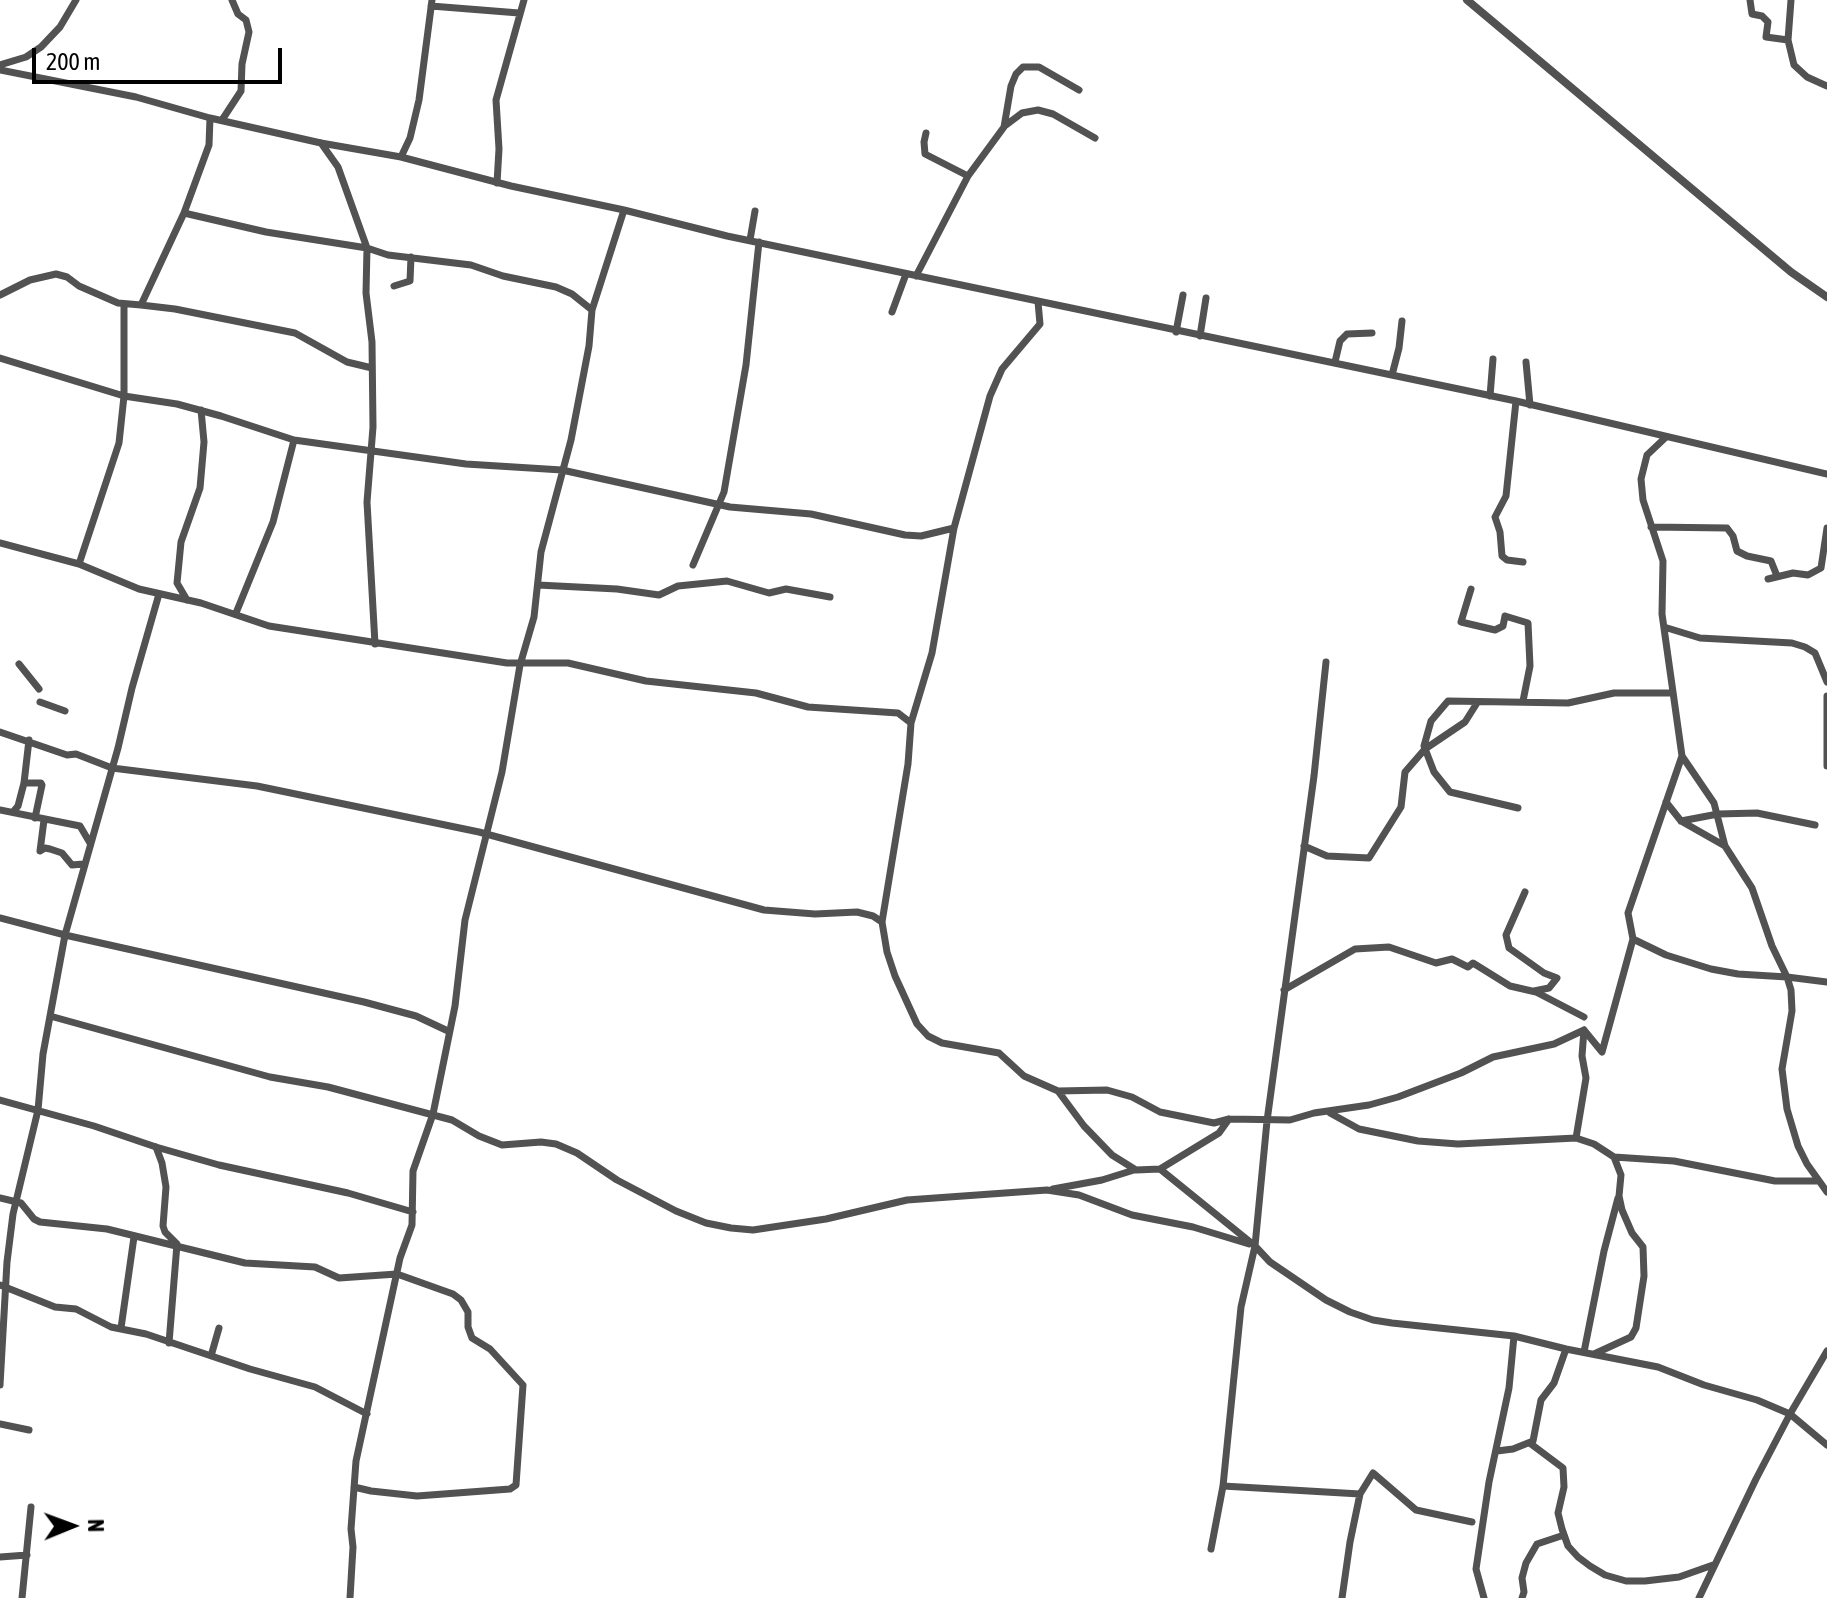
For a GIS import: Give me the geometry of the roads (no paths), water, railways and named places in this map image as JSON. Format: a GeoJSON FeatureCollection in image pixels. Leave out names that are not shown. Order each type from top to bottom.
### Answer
{"type":"FeatureCollection","features":[{"type":"Feature","properties":{"kind":"street"},"geometry":{"type":"LineString","coordinates":[[0,67],[26,57],[41,47],[60,27],[76,0]]}},
{"type":"Feature","properties":{"kind":"street"},"geometry":{"type":"LineString","coordinates":[[222,120],[241,91],[242,64],[249,32],[246,20],[238,14],[232,0]]}},
{"type":"Feature","properties":{"kind":"street"},"geometry":{"type":"LineString","coordinates":[[497,183],[499,149],[496,100],[524,0]]}},
{"type":"Feature","properties":{"kind":"street"},"geometry":{"type":"LineString","coordinates":[[1467,0],[1791,272],[1827,297]]}},
{"type":"Feature","properties":{"kind":"street"},"geometry":{"type":"LineString","coordinates":[[1750,0],[1752,14],[1762,16],[1768,22],[1766,37],[1788,40]]}},
{"type":"Feature","properties":{"kind":"street"},"geometry":{"type":"LineString","coordinates":[[1791,0],[1788,40],[1798,71],[1827,86]]}},
{"type":"Feature","properties":{"kind":"street"},"geometry":{"type":"LineString","coordinates":[[401,157],[410,138],[419,100],[432,3],[519,13]]}},
{"type":"Feature","properties":{"kind":"street"},"geometry":{"type":"LineString","coordinates":[[0,67],[321,143],[401,157],[497,183],[668,222],[1176,332],[1516,401],[1827,474]]}},
{"type":"Feature","properties":{"kind":"street"},"geometry":{"type":"LineString","coordinates":[[1004,127],[1011,86],[1023,67],[1039,67],[1079,90]]}},
{"type":"Feature","properties":{"kind":"street"},"geometry":{"type":"LineString","coordinates":[[916,276],[968,176],[1004,127],[1022,113],[1038,110],[1053,114],[1095,138]]}},
{"type":"Feature","properties":{"kind":"street"},"geometry":{"type":"LineString","coordinates":[[141,305],[184,213],[209,145],[210,118]]}},
{"type":"Feature","properties":{"kind":"street"},"geometry":{"type":"LineString","coordinates":[[926,133],[925,154],[968,176]]}},
{"type":"Feature","properties":{"kind":"street"},"geometry":{"type":"LineString","coordinates":[[321,143],[338,167],[367,248],[366,293],[372,342],[372,452],[367,502],[375,644]]}},
{"type":"Feature","properties":{"kind":"street"},"geometry":{"type":"LineString","coordinates":[[350,1598],[354,1487],[397,1274],[412,1225],[413,1171],[433,1114],[459,986],[465,920],[502,772],[520,665],[534,617],[541,552],[571,440],[589,346],[592,310],[624,210]]}},
{"type":"Feature","properties":{"kind":"street"},"geometry":{"type":"LineString","coordinates":[[750,240],[755,211]]}},
{"type":"Feature","properties":{"kind":"street"},"geometry":{"type":"LineString","coordinates":[[184,213],[266,232],[367,248],[388,255],[471,265],[503,276],[556,287],[572,294],[592,310]]}},
{"type":"Feature","properties":{"kind":"street"},"geometry":{"type":"LineString","coordinates":[[693,565],[724,492],[746,365],[759,242]]}},
{"type":"Feature","properties":{"kind":"street"},"geometry":{"type":"LineString","coordinates":[[394,286],[410,281],[411,257]]}},
{"type":"Feature","properties":{"kind":"street"},"geometry":{"type":"LineString","coordinates":[[892,312],[906,274]]}},
{"type":"Feature","properties":{"kind":"street"},"geometry":{"type":"LineString","coordinates":[[0,295],[38,277],[61,275],[124,305],[175,309],[295,333],[347,362],[372,368]]}},
{"type":"Feature","properties":{"kind":"street"},"geometry":{"type":"LineString","coordinates":[[1176,332],[1183,295]]}},
{"type":"Feature","properties":{"kind":"street"},"geometry":{"type":"LineString","coordinates":[[1200,336],[1206,298]]}},
{"type":"Feature","properties":{"kind":"street"},"geometry":{"type":"LineString","coordinates":[[1038,302],[1040,324],[1011,355],[994,384],[954,528],[932,653],[911,723],[908,764],[882,922],[895,976],[917,1024],[928,1036],[942,1043],[999,1053],[1024,1076],[1058,1091],[1107,1090],[1132,1097],[1160,1112],[1214,1123],[1229,1119],[1290,1120],[1398,1097],[1493,1057],[1554,1044],[1584,1030]]}},
{"type":"Feature","properties":{"kind":"street"},"geometry":{"type":"LineString","coordinates":[[79,564],[119,443],[124,396],[124,305]]}},
{"type":"Feature","properties":{"kind":"street"},"geometry":{"type":"LineString","coordinates":[[1392,375],[1402,321]]}},
{"type":"Feature","properties":{"kind":"street"},"geometry":{"type":"LineString","coordinates":[[1335,362],[1340,341],[1347,334],[1372,333]]}},
{"type":"Feature","properties":{"kind":"street"},"geometry":{"type":"LineString","coordinates":[[0,358],[124,396],[201,410],[294,440],[466,464],[562,470],[666,495],[741,508],[811,514],[905,535],[921,536],[954,528]]}},
{"type":"Feature","properties":{"kind":"street"},"geometry":{"type":"LineString","coordinates":[[1490,396],[1493,359]]}},
{"type":"Feature","properties":{"kind":"street"},"geometry":{"type":"LineString","coordinates":[[1526,362],[1530,405]]}},
{"type":"Feature","properties":{"kind":"street"},"geometry":{"type":"LineString","coordinates":[[1516,401],[1506,496],[1495,517],[1502,556],[1507,560],[1523,562]]}},
{"type":"Feature","properties":{"kind":"street"},"geometry":{"type":"LineString","coordinates":[[187,600],[177,583],[181,542],[200,488],[204,442],[201,410]]}},
{"type":"Feature","properties":{"kind":"street"},"geometry":{"type":"LineString","coordinates":[[1584,1030],[1602,1052],[1633,939],[1628,913],[1682,756],[1664,627],[1663,561],[1643,500],[1643,463],[1665,438]]}},
{"type":"Feature","properties":{"kind":"street"},"geometry":{"type":"LineString","coordinates":[[236,613],[273,522],[294,440]]}},
{"type":"Feature","properties":{"kind":"street"},"geometry":{"type":"LineString","coordinates":[[1651,527],[1727,528],[1737,551],[1771,561],[1772,577],[1793,573],[1808,575],[1821,568],[1827,528]]}},
{"type":"Feature","properties":{"kind":"street"},"geometry":{"type":"LineString","coordinates":[[0,543],[79,564],[159,594],[236,613],[269,626],[520,665],[568,663],[646,681],[756,693],[808,707],[895,713],[911,723]]}},
{"type":"Feature","properties":{"kind":"street"},"geometry":{"type":"LineString","coordinates":[[538,585],[617,589],[659,595],[678,586],[727,581],[769,593],[786,589],[830,597]]}},
{"type":"Feature","properties":{"kind":"street"},"geometry":{"type":"LineString","coordinates":[[1471,589],[1461,622],[1495,630],[1503,626],[1505,616],[1528,623],[1530,666],[1523,701]]}},
{"type":"Feature","properties":{"kind":"street"},"geometry":{"type":"LineString","coordinates":[[0,1385],[7,1262],[16,1202],[38,1110],[38,1087],[65,935],[159,594]]}},
{"type":"Feature","properties":{"kind":"street"},"geometry":{"type":"LineString","coordinates":[[1664,627],[1700,638],[1792,643],[1805,647],[1815,653],[1827,682]]}},
{"type":"Feature","properties":{"kind":"street"},"geometry":{"type":"LineString","coordinates":[[1211,1549],[1223,1486],[1241,1307],[1255,1246],[1267,1121],[1326,662]]}},
{"type":"Feature","properties":{"kind":"street"},"geometry":{"type":"LineString","coordinates":[[19,664],[39,689]]}},
{"type":"Feature","properties":{"kind":"street"},"geometry":{"type":"LineString","coordinates":[[1518,808],[1450,792],[1434,772],[1425,749],[1431,721],[1448,701],[1568,703],[1614,693],[1673,693]]}},
{"type":"Feature","properties":{"kind":"street"},"geometry":{"type":"LineString","coordinates":[[1827,696],[1827,766]]}},
{"type":"Feature","properties":{"kind":"street"},"geometry":{"type":"LineString","coordinates":[[40,702],[65,711]]}},
{"type":"Feature","properties":{"kind":"street"},"geometry":{"type":"LineString","coordinates":[[1304,846],[1327,856],[1369,858],[1401,807],[1405,772],[1425,749],[1465,722],[1477,703]]}},
{"type":"Feature","properties":{"kind":"street"},"geometry":{"type":"LineString","coordinates":[[0,732],[112,768],[257,786],[485,834],[764,910],[815,914],[857,912],[882,922]]}},
{"type":"Feature","properties":{"kind":"street"},"geometry":{"type":"LineString","coordinates":[[13,812],[18,806],[24,783],[29,740]]}},
{"type":"Feature","properties":{"kind":"street"},"geometry":{"type":"LineString","coordinates":[[1682,756],[1707,790],[1718,814],[1725,846],[1752,888],[1772,946],[1787,977],[1792,1011],[1783,1054],[1784,1087],[1791,1126],[1817,1181],[1827,1192]]}},
{"type":"Feature","properties":{"kind":"street"},"geometry":{"type":"LineString","coordinates":[[24,783],[42,785],[40,851],[50,849],[62,853],[72,865],[83,864]]}},
{"type":"Feature","properties":{"kind":"street"},"geometry":{"type":"LineString","coordinates":[[1666,802],[1681,821],[1725,846]]}},
{"type":"Feature","properties":{"kind":"street"},"geometry":{"type":"LineString","coordinates":[[0,810],[80,826],[90,843]]}},
{"type":"Feature","properties":{"kind":"street"},"geometry":{"type":"LineString","coordinates":[[1681,821],[1718,814],[1757,813],[1815,825]]}},
{"type":"Feature","properties":{"kind":"street"},"geometry":{"type":"LineString","coordinates":[[1525,892],[1506,935],[1509,948],[1544,973],[1557,978],[1549,988],[1534,991]]}},
{"type":"Feature","properties":{"kind":"street"},"geometry":{"type":"LineString","coordinates":[[0,918],[364,1002],[416,1016],[448,1031]]}},
{"type":"Feature","properties":{"kind":"street"},"geometry":{"type":"LineString","coordinates":[[1633,939],[1666,955],[1711,969],[1827,982]]}},
{"type":"Feature","properties":{"kind":"street"},"geometry":{"type":"LineString","coordinates":[[1284,990],[1355,949],[1389,947],[1436,963],[1452,959],[1468,967],[1473,963],[1510,986],[1534,991],[1584,1017]]}},
{"type":"Feature","properties":{"kind":"street"},"geometry":{"type":"LineString","coordinates":[[50,1016],[270,1077],[328,1087],[433,1114],[502,1145],[556,1144],[676,1211],[706,1223],[753,1230],[826,1219],[907,1200],[1047,1190],[1136,1170],[1160,1169],[1219,1133],[1229,1119]]}},
{"type":"Feature","properties":{"kind":"street"},"geometry":{"type":"LineString","coordinates":[[1576,1138],[1586,1078],[1582,1056],[1584,1030]]}},
{"type":"Feature","properties":{"kind":"street"},"geometry":{"type":"LineString","coordinates":[[1058,1091],[1084,1126],[1112,1155],[1136,1170]]}},
{"type":"Feature","properties":{"kind":"street"},"geometry":{"type":"LineString","coordinates":[[0,1100],[156,1147],[245,1171],[348,1193],[413,1212]]}},
{"type":"Feature","properties":{"kind":"street"},"geometry":{"type":"LineString","coordinates":[[1330,1113],[1359,1129],[1418,1141],[1458,1144],[1576,1138],[1594,1144],[1614,1157],[1674,1161],[1775,1181],[1817,1181]]}},
{"type":"Feature","properties":{"kind":"street"},"geometry":{"type":"LineString","coordinates":[[156,1147],[166,1187],[163,1226],[177,1244],[169,1343]]}},
{"type":"Feature","properties":{"kind":"street"},"geometry":{"type":"LineString","coordinates":[[1584,1352],[1604,1251],[1619,1196],[1621,1175],[1614,1157]]}},
{"type":"Feature","properties":{"kind":"street"},"geometry":{"type":"LineString","coordinates":[[1160,1169],[1255,1246],[1270,1262],[1326,1300],[1373,1320],[1514,1336],[1658,1367],[1790,1414],[1827,1445]]}},
{"type":"Feature","properties":{"kind":"street"},"geometry":{"type":"LineString","coordinates":[[1047,1190],[1079,1195],[1132,1215],[1193,1227],[1255,1246]]}},
{"type":"Feature","properties":{"kind":"street"},"geometry":{"type":"LineString","coordinates":[[1594,1354],[1626,1340],[1636,1328],[1644,1254],[1643,1247],[1627,1224],[1619,1196]]}},
{"type":"Feature","properties":{"kind":"street"},"geometry":{"type":"LineString","coordinates":[[0,1198],[26,1206],[34,1219],[40,1222],[91,1226],[155,1243],[177,1244],[245,1263],[315,1267],[339,1278],[397,1274],[443,1289],[461,1300],[468,1312],[472,1338],[490,1349],[523,1385],[516,1485],[510,1489],[417,1496],[354,1487]]}},
{"type":"Feature","properties":{"kind":"street"},"geometry":{"type":"LineString","coordinates":[[121,1328],[134,1237]]}},
{"type":"Feature","properties":{"kind":"street"},"geometry":{"type":"LineString","coordinates":[[4,1286],[38,1302],[76,1309],[111,1327],[146,1334],[315,1387],[367,1414]]}},
{"type":"Feature","properties":{"kind":"street"},"geometry":{"type":"LineString","coordinates":[[211,1356],[219,1328]]}},
{"type":"Feature","properties":{"kind":"street"},"geometry":{"type":"LineString","coordinates":[[1484,1598],[1476,1569],[1509,1388],[1514,1336]]}},
{"type":"Feature","properties":{"kind":"street"},"geometry":{"type":"LineString","coordinates":[[1531,1444],[1536,1435],[1541,1400],[1554,1383],[1566,1349]]}},
{"type":"Feature","properties":{"kind":"street"},"geometry":{"type":"LineString","coordinates":[[1699,1598],[1790,1414],[1827,1351]]}},
{"type":"Feature","properties":{"kind":"street"},"geometry":{"type":"LineString","coordinates":[[0,1424],[29,1430]]}},
{"type":"Feature","properties":{"kind":"street"},"geometry":{"type":"LineString","coordinates":[[1497,1451],[1531,1444],[1563,1468],[1564,1487],[1558,1513],[1568,1546],[1578,1557],[1605,1575],[1626,1581],[1679,1577],[1713,1565]]}},
{"type":"Feature","properties":{"kind":"street"},"geometry":{"type":"LineString","coordinates":[[1342,1598],[1360,1494],[1373,1473],[1416,1510],[1472,1522]]}},
{"type":"Feature","properties":{"kind":"street"},"geometry":{"type":"LineString","coordinates":[[1223,1486],[1360,1494]]}},
{"type":"Feature","properties":{"kind":"street"},"geometry":{"type":"LineString","coordinates":[[22,1598],[31,1507]]}},
{"type":"Feature","properties":{"kind":"street"},"geometry":{"type":"LineString","coordinates":[[1522,1598],[1526,1563],[1537,1544],[1564,1535]]}},
{"type":"Feature","properties":{"kind":"street"},"geometry":{"type":"LineString","coordinates":[[0,1557],[27,1555]]}}]}
